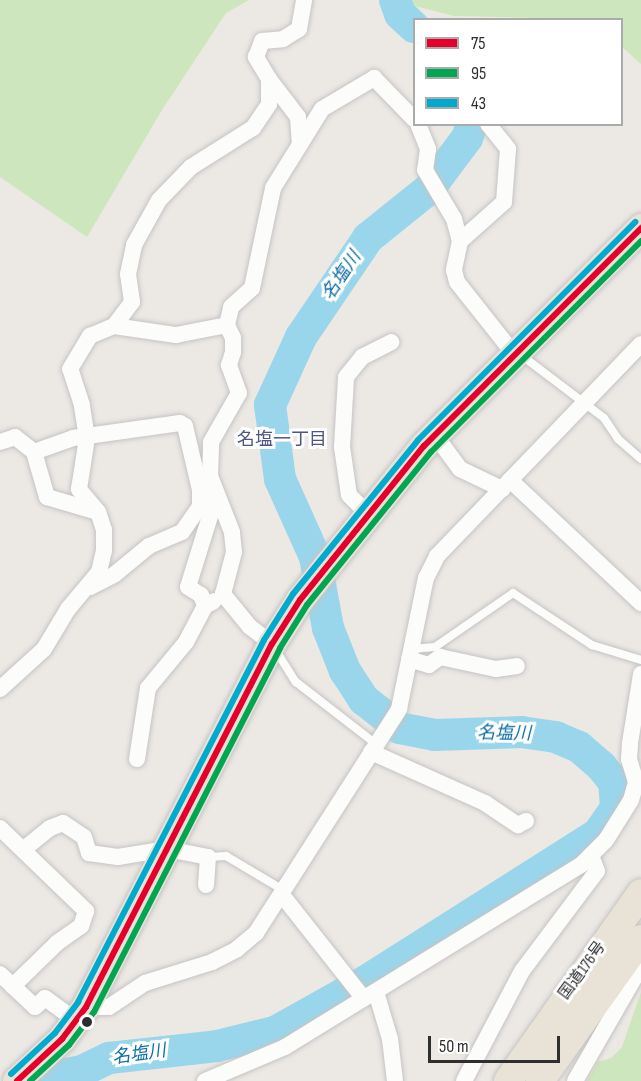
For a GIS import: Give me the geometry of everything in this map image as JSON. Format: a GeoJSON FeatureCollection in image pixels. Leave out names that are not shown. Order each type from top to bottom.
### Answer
{"type":"FeatureCollection","features":[{"type":"Feature","properties":{"kind":"highway"},"geometry":{"type":"LineString","coordinates":[[17,1081],[82,1014],[272,644],[300,600],[367,513],[435,435],[641,228]]}},
{"type":"Feature","properties":{"kind":"highway","name":"国道176号"},"geometry":{"type":"LineString","coordinates":[[508,1081],[641,893]]}},
{"type":"Feature","properties":{"kind":"highway","name":"国道176号"},"geometry":{"type":"LineString","coordinates":[[540,1081],[641,939]]}},
{"type":"Feature","properties":{"kind":"street"},"geometry":{"type":"LineString","coordinates":[[300,145],[298,117],[269,80],[256,57],[262,41],[283,39],[299,29],[304,0]]}},
{"type":"Feature","properties":{"kind":"street"},"geometry":{"type":"LineString","coordinates":[[136,759],[148,688],[186,642],[205,606],[222,594],[234,552],[232,532],[210,476],[214,431],[239,393],[229,365],[233,338],[227,325],[231,307],[252,288],[273,188],[322,109],[374,78],[413,118]]}},
{"type":"Feature","properties":{"kind":"street"},"geometry":{"type":"LineString","coordinates":[[0,688],[44,649],[99,572],[104,551],[104,530],[98,512],[79,489],[87,438],[82,405],[70,369],[90,336],[114,326],[132,302],[128,274],[134,245],[159,200],[191,167],[253,128],[269,104],[269,80]]}},
{"type":"Feature","properties":{"kind":"street"},"geometry":{"type":"LineString","coordinates":[[419,126],[428,149],[425,170],[454,219],[460,241],[454,270],[457,282],[515,353]]}},
{"type":"Feature","properties":{"kind":"street"},"geometry":{"type":"LineString","coordinates":[[460,241],[504,202],[508,149],[490,126]]}},
{"type":"Feature","properties":{"kind":"street"},"geometry":{"type":"LineString","coordinates":[[114,326],[176,335],[227,325]]}},
{"type":"Feature","properties":{"kind":"street"},"geometry":{"type":"LineString","coordinates":[[367,513],[349,495],[342,447],[346,377],[362,357],[391,342]]}},
{"type":"Feature","properties":{"kind":"street"},"geometry":{"type":"LineString","coordinates":[[0,974],[35,1007],[45,998],[82,1014],[109,1007],[145,983],[212,962],[237,949],[256,933],[399,709],[426,578],[437,556],[586,405],[641,344]]}},
{"type":"Feature","properties":{"kind":"street"},"geometry":{"type":"LineString","coordinates":[[34,452],[73,438],[87,438],[180,423],[185,426],[195,456],[200,506],[182,532],[149,546],[115,573],[84,590]]}},
{"type":"Feature","properties":{"kind":"street"},"geometry":{"type":"LineString","coordinates":[[435,435],[460,469],[506,484],[641,603]]}},
{"type":"Feature","properties":{"kind":"street"},"geometry":{"type":"LineString","coordinates":[[0,442],[15,437],[34,452],[47,497],[98,512]]}},
{"type":"Feature","properties":{"kind":"street"},"geometry":{"type":"LineString","coordinates":[[200,490],[212,513],[188,587],[201,595],[205,606]]}},
{"type":"Feature","properties":{"kind":"street"},"geometry":{"type":"LineString","coordinates":[[222,594],[250,627],[272,644]]}},
{"type":"Feature","properties":{"kind":"street"},"geometry":{"type":"LineString","coordinates":[[410,654],[429,665],[440,657],[496,669],[517,666]]}},
{"type":"Feature","properties":{"kind":"street"},"geometry":{"type":"LineString","coordinates":[[206,1081],[285,1047],[591,855],[620,821],[636,782],[630,743],[641,674]]}},
{"type":"Feature","properties":{"kind":"street"},"geometry":{"type":"LineString","coordinates":[[377,743],[484,803],[518,825],[526,820]]}},
{"type":"Feature","properties":{"kind":"street"},"geometry":{"type":"LineString","coordinates":[[24,849],[50,828],[63,823],[84,837],[89,853],[118,857],[167,849],[208,857],[206,885]]}},
{"type":"Feature","properties":{"kind":"street"},"geometry":{"type":"LineString","coordinates":[[0,828],[86,911],[86,920],[13,986]]}},
{"type":"Feature","properties":{"kind":"street"},"geometry":{"type":"LineString","coordinates":[[464,1081],[522,971],[597,871],[591,855]]}},
{"type":"Feature","properties":{"kind":"street"},"geometry":{"type":"LineString","coordinates":[[283,893],[370,995],[390,1039],[395,1081]]}},
{"type":"Feature","properties":{"kind":"street"},"geometry":{"type":"LineString","coordinates":[[574,1081],[641,966]]}},
{"type":"Feature","properties":{"kind":"lane"},"geometry":{"type":"LineString","coordinates":[[515,353],[604,418],[618,439],[641,459]]}},
{"type":"Feature","properties":{"kind":"lane"},"geometry":{"type":"LineString","coordinates":[[410,654],[435,647],[513,593],[592,645],[641,660]]}},
{"type":"Feature","properties":{"kind":"lane"},"geometry":{"type":"LineString","coordinates":[[272,644],[296,682],[377,743]]}},
{"type":"Feature","properties":{"kind":"lane"},"geometry":{"type":"LineString","coordinates":[[208,857],[226,856],[283,893]]}},
{"type":"Feature","properties":{"kind":"green space"},"geometry":{"type":"Polygon","coordinates":[[[0,0],[249,0],[226,13],[162,110],[87,237],[0,177],[0,0]]]}},
{"type":"Feature","properties":{"kind":"green space"},"geometry":{"type":"Polygon","coordinates":[[[391,0],[641,0],[641,64],[623,48],[623,18],[454,16],[391,0]]]}},
{"type":"Feature","properties":{"kind":"green space"},"geometry":{"type":"Polygon","coordinates":[[[641,992],[641,1081],[587,1081],[598,1062],[611,1058],[622,1047],[641,992]]]}},
{"type":"Feature","properties":{"kind":"waterway","name":"名塩川"},"geometry":{"type":"LineString","coordinates":[[395,0],[400,14],[413,26]]}},
{"type":"Feature","properties":{"kind":"waterway","name":"名塩川"},"geometry":{"type":"LineString","coordinates":[[30,1081],[82,1071],[109,1058],[217,1046],[275,1032],[366,981],[598,834],[616,808],[614,782],[601,766],[579,747],[556,737],[522,732],[435,735],[400,728],[364,700],[345,671],[328,628],[315,557],[280,479],[270,405],[301,337],[368,238],[429,189],[467,138],[471,126]]}},
{"type":"Feature","properties":{"kind":"transit line","name":"43"},"geometry":{"type":"LineString","coordinates":[[11,1074],[55,1033],[78,1002],[264,640],[293,594],[418,440],[635,222]]}},
{"type":"Feature","properties":{"kind":"transit line","name":"75"},"geometry":{"type":"LineString","coordinates":[[17,1081],[62,1039],[86,1007],[272,644],[300,600],[424,446],[641,228]]}},
{"type":"Feature","properties":{"kind":"transit line","name":"95"},"geometry":{"type":"LineString","coordinates":[[30,1081],[69,1045],[94,1012],[280,648],[307,605],[431,452],[641,241]]}},
{"type":"Feature","properties":{"kind":"district","name":"名塩一丁目"},"geometry":{"type":"Point","coordinates":[282,440]}}]}
